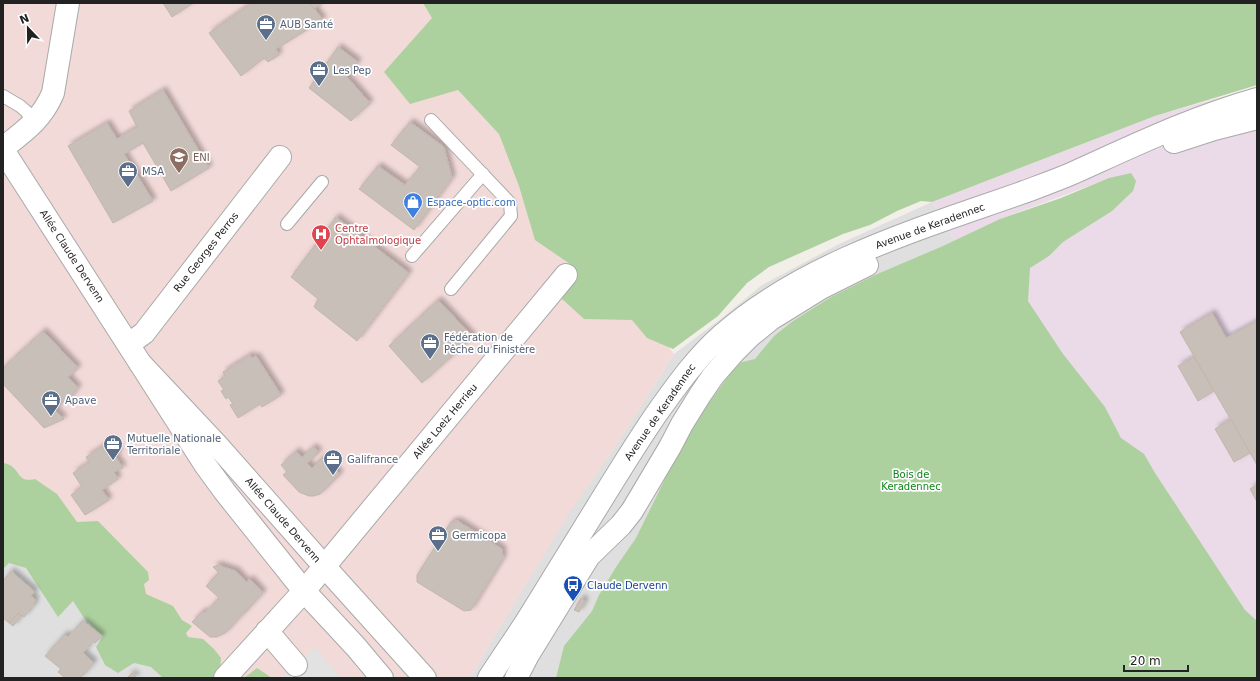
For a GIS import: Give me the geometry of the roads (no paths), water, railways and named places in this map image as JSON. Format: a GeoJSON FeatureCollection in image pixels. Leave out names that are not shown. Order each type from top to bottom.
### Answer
{"type":"FeatureCollection","features":[{"type":"Feature","properties":{"kind":"street"},"geometry":{"type":"LineString","coordinates":[[3,149],[33,124],[48,105],[53,93],[68,3]]}},
{"type":"Feature","properties":{"kind":"street","name":"Avenue de Keradennec"},"geometry":{"type":"LineString","coordinates":[[1072,174],[1134,145],[1199,118],[1257,99]]}},
{"type":"Feature","properties":{"kind":"street","name":"Avenue de Keradennec"},"geometry":{"type":"LineString","coordinates":[[489,678],[532,613],[631,452],[686,372],[703,353],[738,322],[777,295],[845,259],[912,231],[1072,174],[1257,118]]}},
{"type":"Feature","properties":{"kind":"street","name":"Allée Claude Dervenn"},"geometry":{"type":"LineString","coordinates":[[3,149],[206,466],[304,591],[356,647],[382,678]]}},
{"type":"Feature","properties":{"kind":"street","name":"Rue Georges Perros"},"geometry":{"type":"LineString","coordinates":[[129,344],[144,333],[280,157]]}},
{"type":"Feature","properties":{"kind":"street","name":"Avenue de Keradennec"},"geometry":{"type":"LineString","coordinates":[[516,678],[528,655],[589,556],[621,525],[632,511],[644,493],[682,424],[700,395],[723,365],[750,336],[771,319],[821,288],[894,252],[943,232],[1024,192]]}},
{"type":"Feature","properties":{"kind":"street","name":"Allée Loeiz Herrieu"},"geometry":{"type":"LineString","coordinates":[[225,678],[304,591],[566,275]]}},
{"type":"Feature","properties":{"kind":"street","name":"Allée Claude Dervenn"},"geometry":{"type":"LineString","coordinates":[[140,363],[217,445],[425,678]]}},
{"type":"Feature","properties":{"kind":"street"},"geometry":{"type":"LineString","coordinates":[[267,631],[296,664]]}},
{"type":"Feature","properties":{"kind":"lane"},"geometry":{"type":"LineString","coordinates":[[3,96],[20,106],[26,112],[33,124]]}},
{"type":"Feature","properties":{"kind":"lane"},"geometry":{"type":"LineString","coordinates":[[431,120],[510,204],[511,216],[451,289]]}},
{"type":"Feature","properties":{"kind":"lane"},"geometry":{"type":"LineString","coordinates":[[412,256],[483,174]]}},
{"type":"Feature","properties":{"kind":"lane"},"geometry":{"type":"LineString","coordinates":[[287,224],[322,182]]}},
{"type":"Feature","properties":{"kind":"place","name":"AUB Santé"},"geometry":{"type":"Point","coordinates":[266,41]}},
{"type":"Feature","properties":{"kind":"place","name":"Les Pep"},"geometry":{"type":"Point","coordinates":[319,87]}},
{"type":"Feature","properties":{"kind":"place","name":"ENI"},"geometry":{"type":"Point","coordinates":[179,174]}},
{"type":"Feature","properties":{"kind":"place","name":"MSA"},"geometry":{"type":"Point","coordinates":[128,188]}},
{"type":"Feature","properties":{"kind":"place","name":"Espace-optic.com"},"geometry":{"type":"Point","coordinates":[413,219]}},
{"type":"Feature","properties":{"kind":"place","name":"Centre Ophtalmologique"},"geometry":{"type":"Point","coordinates":[321,251]}},
{"type":"Feature","properties":{"kind":"place","name":"Fédération de Pêche du Finistère"},"geometry":{"type":"Point","coordinates":[430,360]}},
{"type":"Feature","properties":{"kind":"place","name":"Apave"},"geometry":{"type":"Point","coordinates":[51,417]}},
{"type":"Feature","properties":{"kind":"place","name":"Mutuelle Nationale Territoriale"},"geometry":{"type":"Point","coordinates":[113,461]}},
{"type":"Feature","properties":{"kind":"place","name":"Galifrance"},"geometry":{"type":"Point","coordinates":[333,476]}},
{"type":"Feature","properties":{"kind":"place","name":"Germicopa"},"geometry":{"type":"Point","coordinates":[438,552]}},
{"type":"Feature","properties":{"kind":"place","name":"Claude Dervenn"},"geometry":{"type":"Point","coordinates":[573,602]}},
{"type":"Feature","properties":{"kind":"park label","name":"Bois de Keradennec"},"geometry":{"type":"Point","coordinates":[911,480]}}]}
